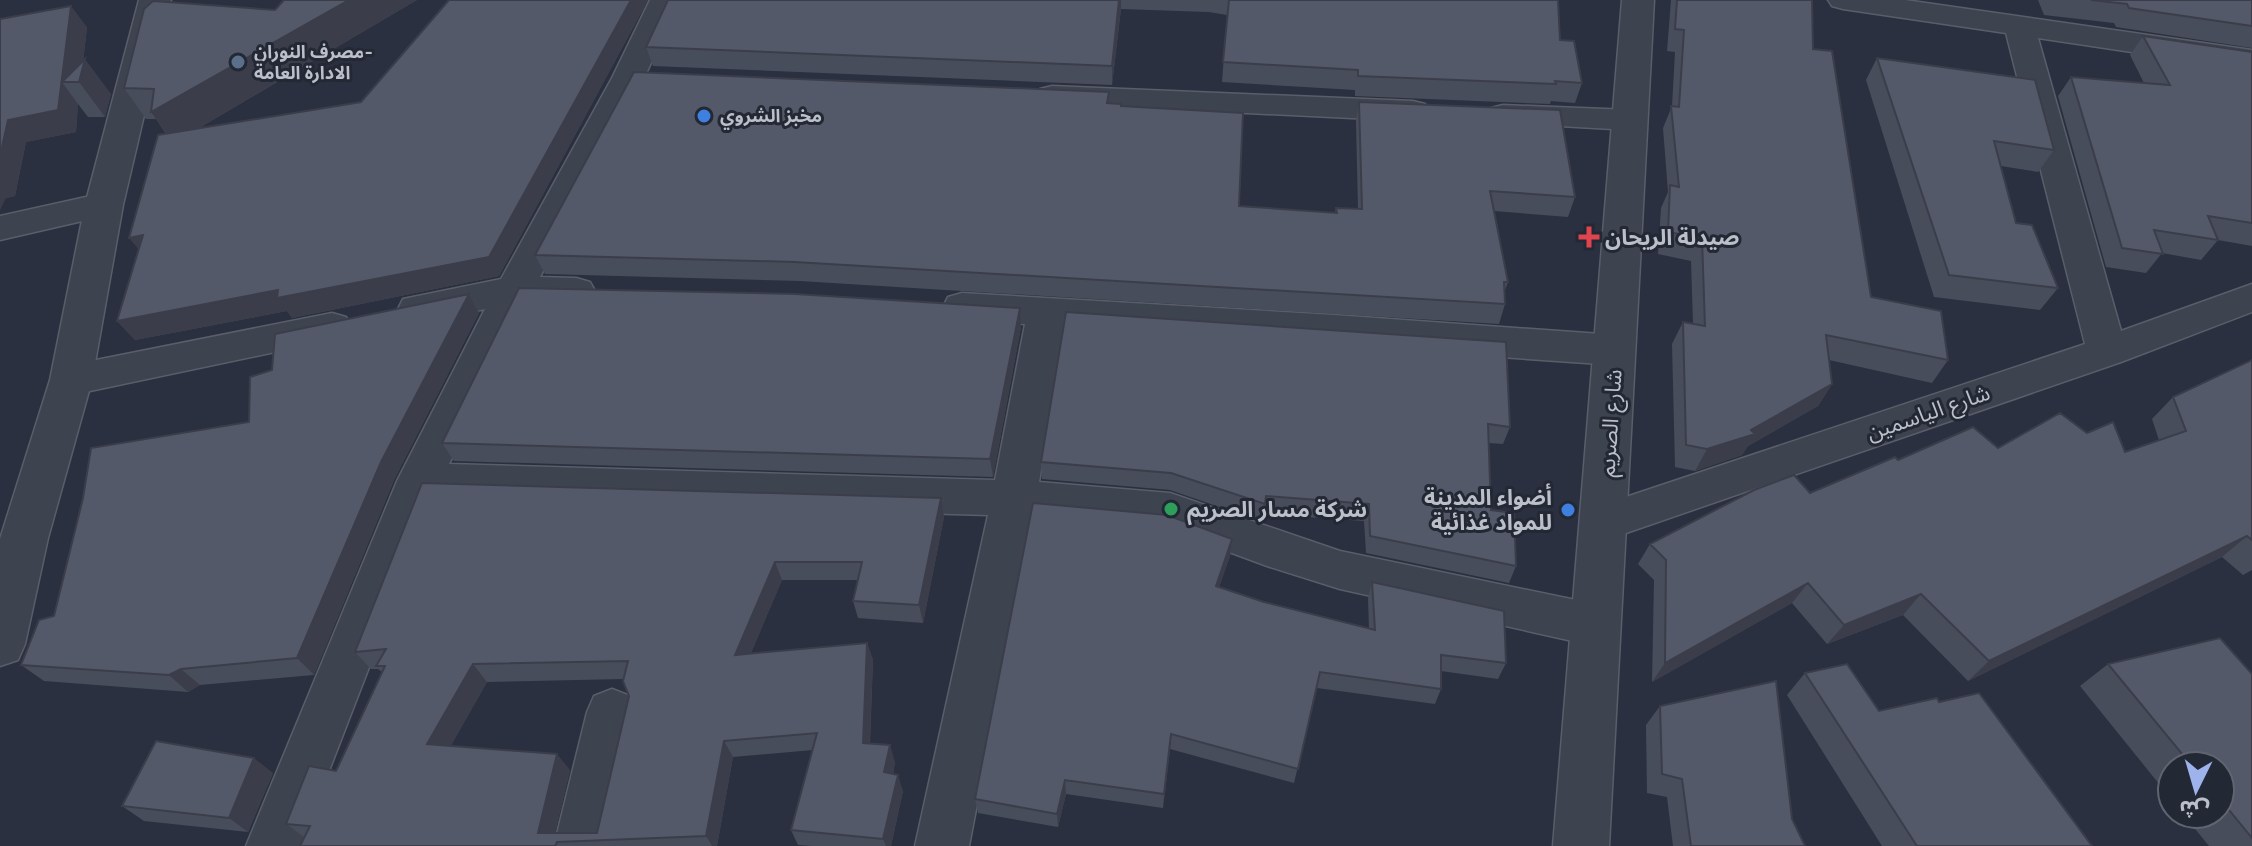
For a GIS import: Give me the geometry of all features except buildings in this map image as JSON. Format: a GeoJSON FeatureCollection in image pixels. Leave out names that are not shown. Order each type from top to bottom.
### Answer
{"type":"FeatureCollection","features":[{"type":"Feature","properties":{"kind":"street"},"geometry":{"type":"LineString","coordinates":[[0,644],[12,538],[71,380],[104,205],[155,0]]}},
{"type":"Feature","properties":{"kind":"street"},"geometry":{"type":"LineString","coordinates":[[273,846],[419,481],[514,290],[644,79],[665,0]]}},
{"type":"Feature","properties":{"kind":"street","name":"شارع الصريم"},"geometry":{"type":"LineString","coordinates":[[1581,846],[1638,0]]}},
{"type":"Feature","properties":{"kind":"street"},"geometry":{"type":"LineString","coordinates":[[1843,0],[2252,60]]}},
{"type":"Feature","properties":{"kind":"street"},"geometry":{"type":"LineString","coordinates":[[2020,27],[2107,352]]}},
{"type":"Feature","properties":{"kind":"street"},"geometry":{"type":"LineString","coordinates":[[1026,95],[1630,120]]}},
{"type":"Feature","properties":{"kind":"street"},"geometry":{"type":"LineString","coordinates":[[0,228],[104,205]]}},
{"type":"Feature","properties":{"kind":"street"},"geometry":{"type":"LineString","coordinates":[[71,380],[514,290],[609,292]]}},
{"type":"Feature","properties":{"kind":"street","name":"شارع الياسمين"},"geometry":{"type":"LineString","coordinates":[[1603,523],[2107,352],[2252,297]]}},
{"type":"Feature","properties":{"kind":"street"},"geometry":{"type":"LineString","coordinates":[[923,305],[1334,329],[1615,350]]}},
{"type":"Feature","properties":{"kind":"street"},"geometry":{"type":"LineString","coordinates":[[942,846],[1014,498],[1047,313]]}},
{"type":"Feature","properties":{"kind":"street"},"geometry":{"type":"LineString","coordinates":[[419,481],[1014,498],[1139,506],[1170,511],[1283,553],[1340,570],[1595,625]]}},
{"type":"Feature","properties":{"kind":"street"},"geometry":{"type":"LineString","coordinates":[[581,846],[612,712]]}},
{"type":"Feature","properties":{"kind":"place","name":"مصرف النوران- الادارة العامة"},"geometry":{"type":"Point","coordinates":[238,62]}},
{"type":"Feature","properties":{"kind":"place","name":"مخبز الشروي"},"geometry":{"type":"Point","coordinates":[704,116]}},
{"type":"Feature","properties":{"kind":"place","name":"صيدلة الريحان"},"geometry":{"type":"Point","coordinates":[1589,237]}},
{"type":"Feature","properties":{"kind":"place","name":"شركة مسار الصريم"},"geometry":{"type":"Point","coordinates":[1171,509]}},
{"type":"Feature","properties":{"kind":"place","name":"أضواء المدينة للمواد غذائية"},"geometry":{"type":"Point","coordinates":[1568,510]}}]}
